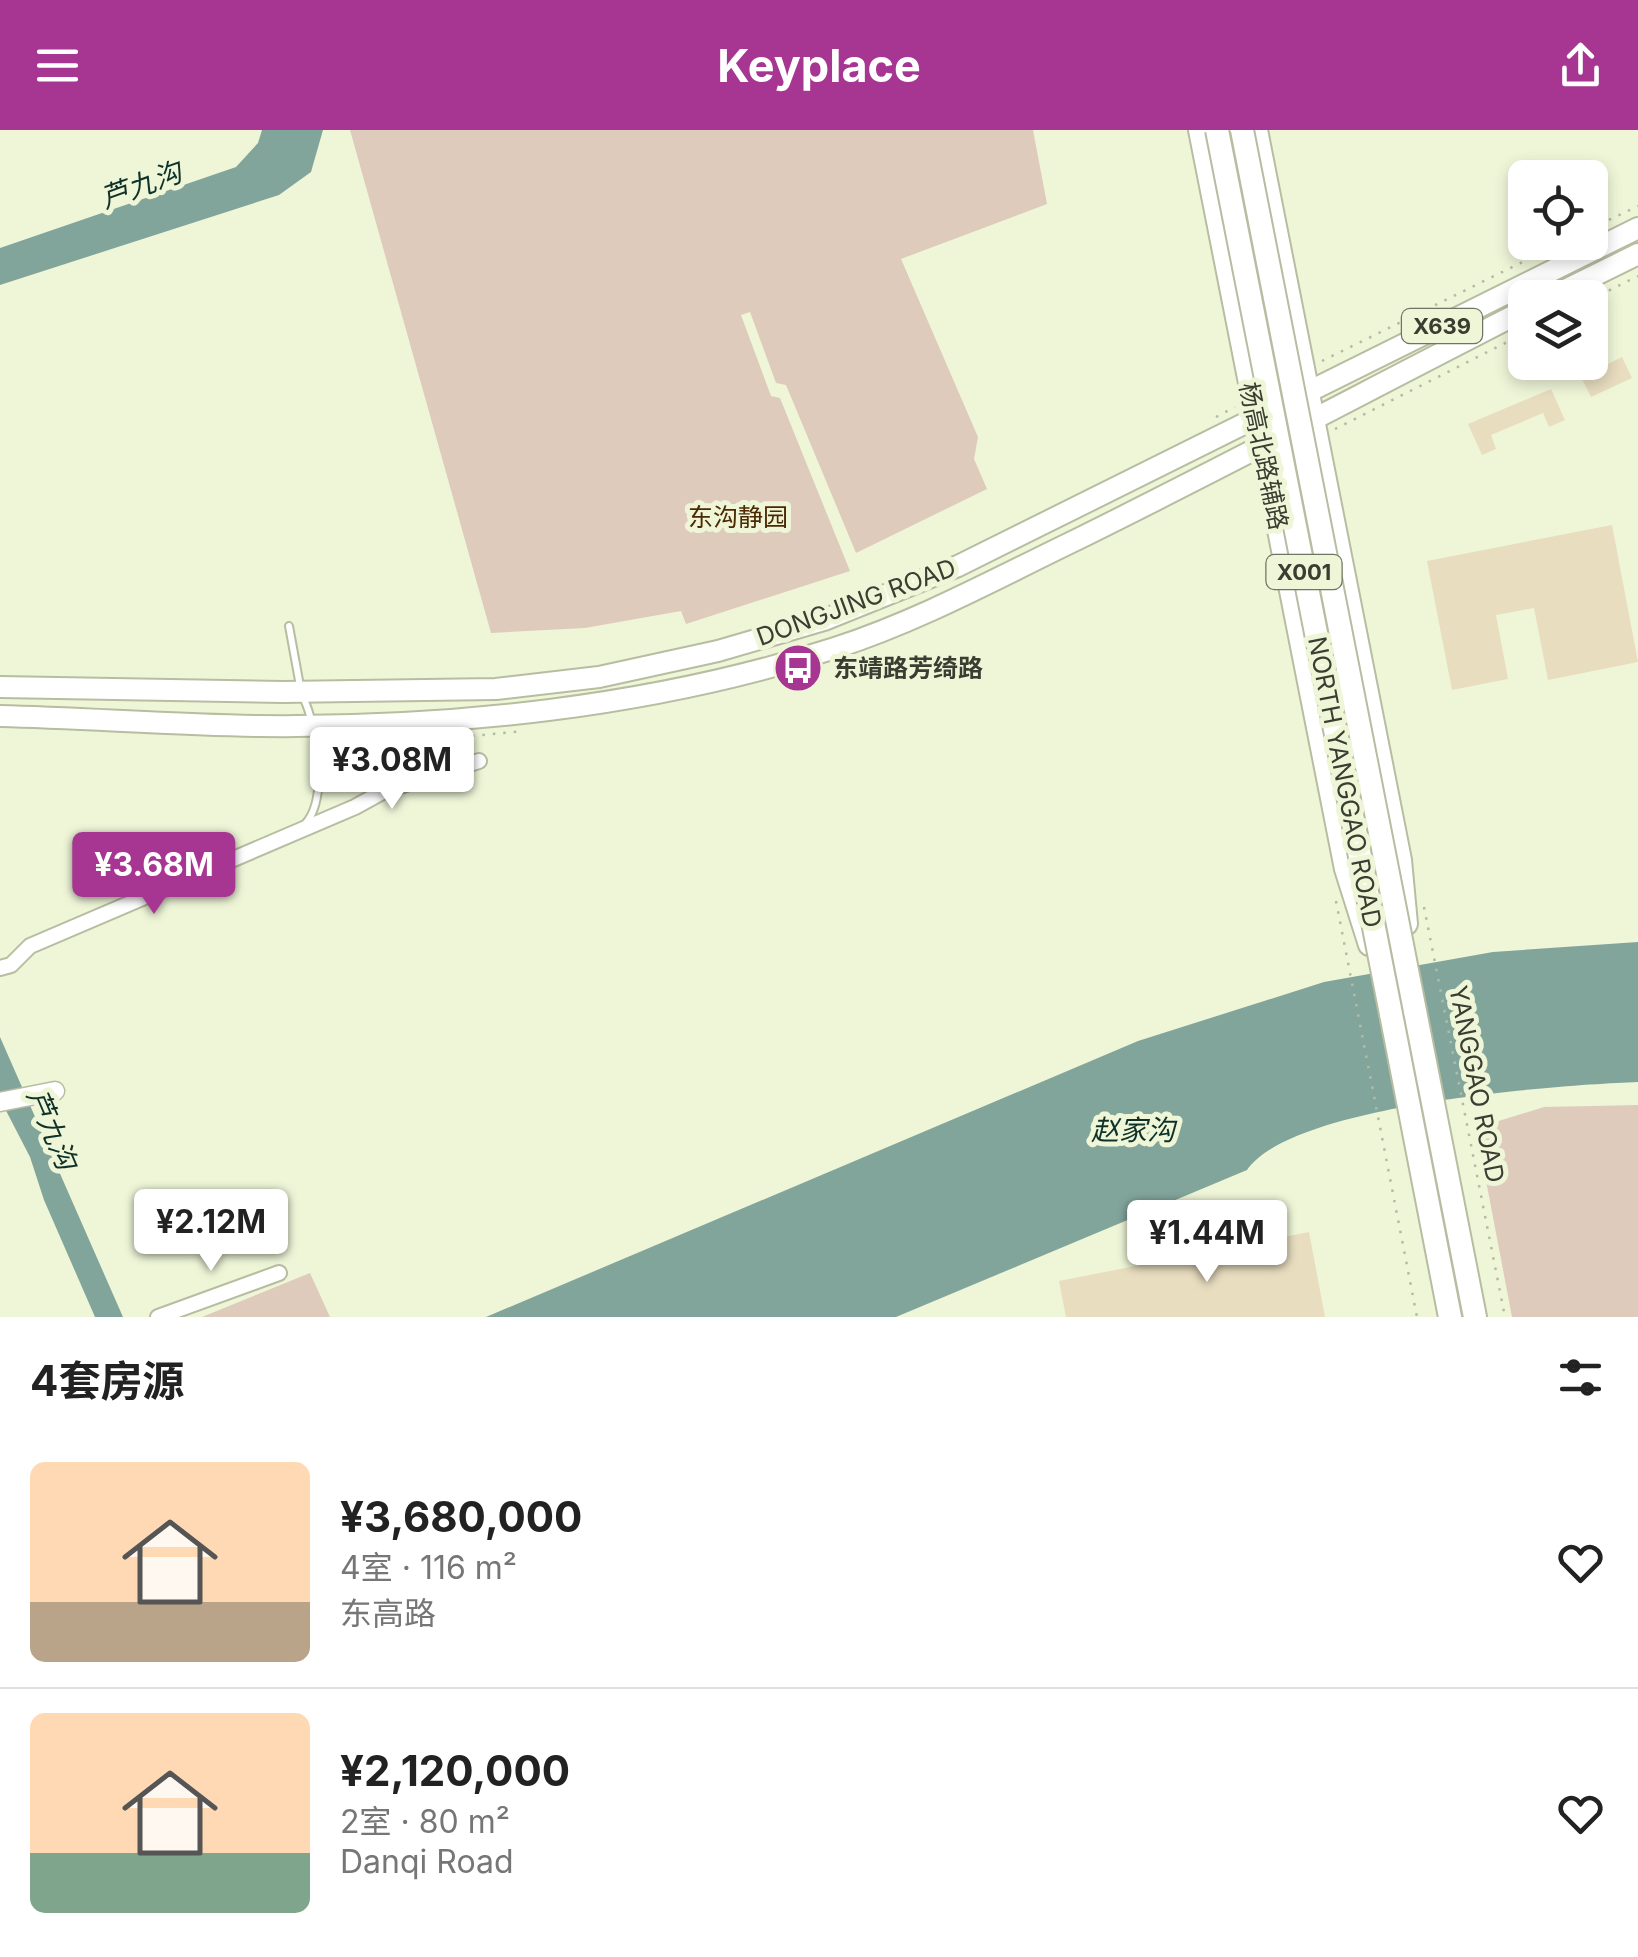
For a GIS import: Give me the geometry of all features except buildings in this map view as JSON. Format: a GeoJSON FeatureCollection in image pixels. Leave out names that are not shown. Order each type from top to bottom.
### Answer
{"type":"FeatureCollection","features":[{"type":"Feature","properties":{"kind":"highway","name":"NORTH YANGGAO ROAD"},"geometry":{"type":"LineString","coordinates":[[1217,130],[1450,1317]]}},
{"type":"Feature","properties":{"kind":"highway","name":"NORTH YANGGAO ROAD"},"geometry":{"type":"LineString","coordinates":[[1242,130],[1475,1317]]}},
{"type":"Feature","properties":{"kind":"main road","name":"杨高北路辅路"},"geometry":{"type":"LineString","coordinates":[[1199,130],[1251,412],[1262,448],[1345,869],[1391,1014]]}},
{"type":"Feature","properties":{"kind":"main road","name":"X001"},"geometry":{"type":"LineString","coordinates":[[1257,130],[1308,393],[1322,415],[1359,651],[1401,860],[1415,1010]]}},
{"type":"Feature","properties":{"kind":"main road","name":"DONGJING ROAD"},"geometry":{"type":"LineString","coordinates":[[0,686],[301,692],[496,689],[599,677],[736,646],[824,620],[958,566],[1251,412],[1308,393],[1638,228]]}},
{"type":"Feature","properties":{"kind":"main road"},"geometry":{"type":"LineString","coordinates":[[1585,280],[1638,254]]}},
{"type":"Feature","properties":{"kind":"main road","name":"DONGJING ROAD"},"geometry":{"type":"LineString","coordinates":[[0,716],[316,724],[428,721],[600,702],[723,678],[838,648],[969,592],[1262,448],[1508,319]]}},
{"type":"Feature","properties":{"kind":"street"},"geometry":{"type":"LineString","coordinates":[[0,968],[11,965],[30,946],[355,807],[384,791],[479,761]]}},
{"type":"Feature","properties":{"kind":"street"},"geometry":{"type":"LineString","coordinates":[[0,1102],[55,1091]]}},
{"type":"Feature","properties":{"kind":"street"},"geometry":{"type":"LineString","coordinates":[[158,1317],[278,1273]]}},
{"type":"Feature","properties":{"kind":"lane"},"geometry":{"type":"LineString","coordinates":[[289,626],[301,692],[316,724],[314,807],[310,820],[296,830]]}},
{"type":"Feature","properties":{"kind":"path"},"geometry":{"type":"LineString","coordinates":[[1608,220],[1638,206]]}},
{"type":"Feature","properties":{"kind":"path"},"geometry":{"type":"LineString","coordinates":[[1304,372],[1527,260]]}},
{"type":"Feature","properties":{"kind":"path"},"geometry":{"type":"LineString","coordinates":[[1608,291],[1638,276]]}},
{"type":"Feature","properties":{"kind":"path"},"geometry":{"type":"LineString","coordinates":[[1215,418],[1251,412]]}},
{"type":"Feature","properties":{"kind":"path"},"geometry":{"type":"LineString","coordinates":[[1335,894],[1417,1317]]}},
{"type":"Feature","properties":{"kind":"path","name":"YANGGAO ROAD"},"geometry":{"type":"LineString","coordinates":[[1421,895],[1506,1317]]}},
{"type":"Feature","properties":{"kind":"green space","name":"东沟静园"},"geometry":{"type":"Polygon","coordinates":[[[350,130],[1033,130],[1047,204],[901,259],[978,437],[974,459],[987,489],[856,553],[786,385],[776,383],[750,312],[741,315],[771,396],[780,398],[850,571],[686,624],[681,611],[585,628],[491,633],[350,130]]]}},
{"type":"Feature","properties":{"kind":"green space"},"geometry":{"type":"Polygon","coordinates":[[[1638,1105],[1638,1317],[1512,1317],[1476,1128],[1544,1107],[1638,1105]]]}},
{"type":"Feature","properties":{"kind":"green space"},"geometry":{"type":"Polygon","coordinates":[[[310,1273],[330,1317],[202,1317],[310,1273]]]}},
{"type":"Feature","properties":{"kind":"water"},"geometry":{"type":"Polygon","coordinates":[[[262,130],[323,130],[311,172],[279,195],[0,285],[0,248],[236,167],[258,143],[262,130]]]}},
{"type":"Feature","properties":{"kind":"water","name":"赵家沟"},"geometry":{"type":"Polygon","coordinates":[[[1638,942],[1638,1082],[1429,1102],[1316,1129],[1273,1147],[1247,1170],[896,1317],[486,1317],[1138,1041],[1324,982],[1493,952],[1638,942]]]}},
{"type":"Feature","properties":{"kind":"water"},"geometry":{"type":"Polygon","coordinates":[[[0,1037],[123,1317],[95,1317],[44,1200],[30,1157],[0,1099],[0,1037]]]}},
{"type":"Feature","properties":{"kind":"place","name":"东靖路芳绮路"},"geometry":{"type":"Point","coordinates":[798,668]}},
{"type":"Feature","properties":{"kind":"water label","name":"芦九沟"},"geometry":{"type":"Point","coordinates":[141,185]}},
{"type":"Feature","properties":{"kind":"water label","name":"芦九沟"},"geometry":{"type":"Point","coordinates":[52,1129]}}]}
